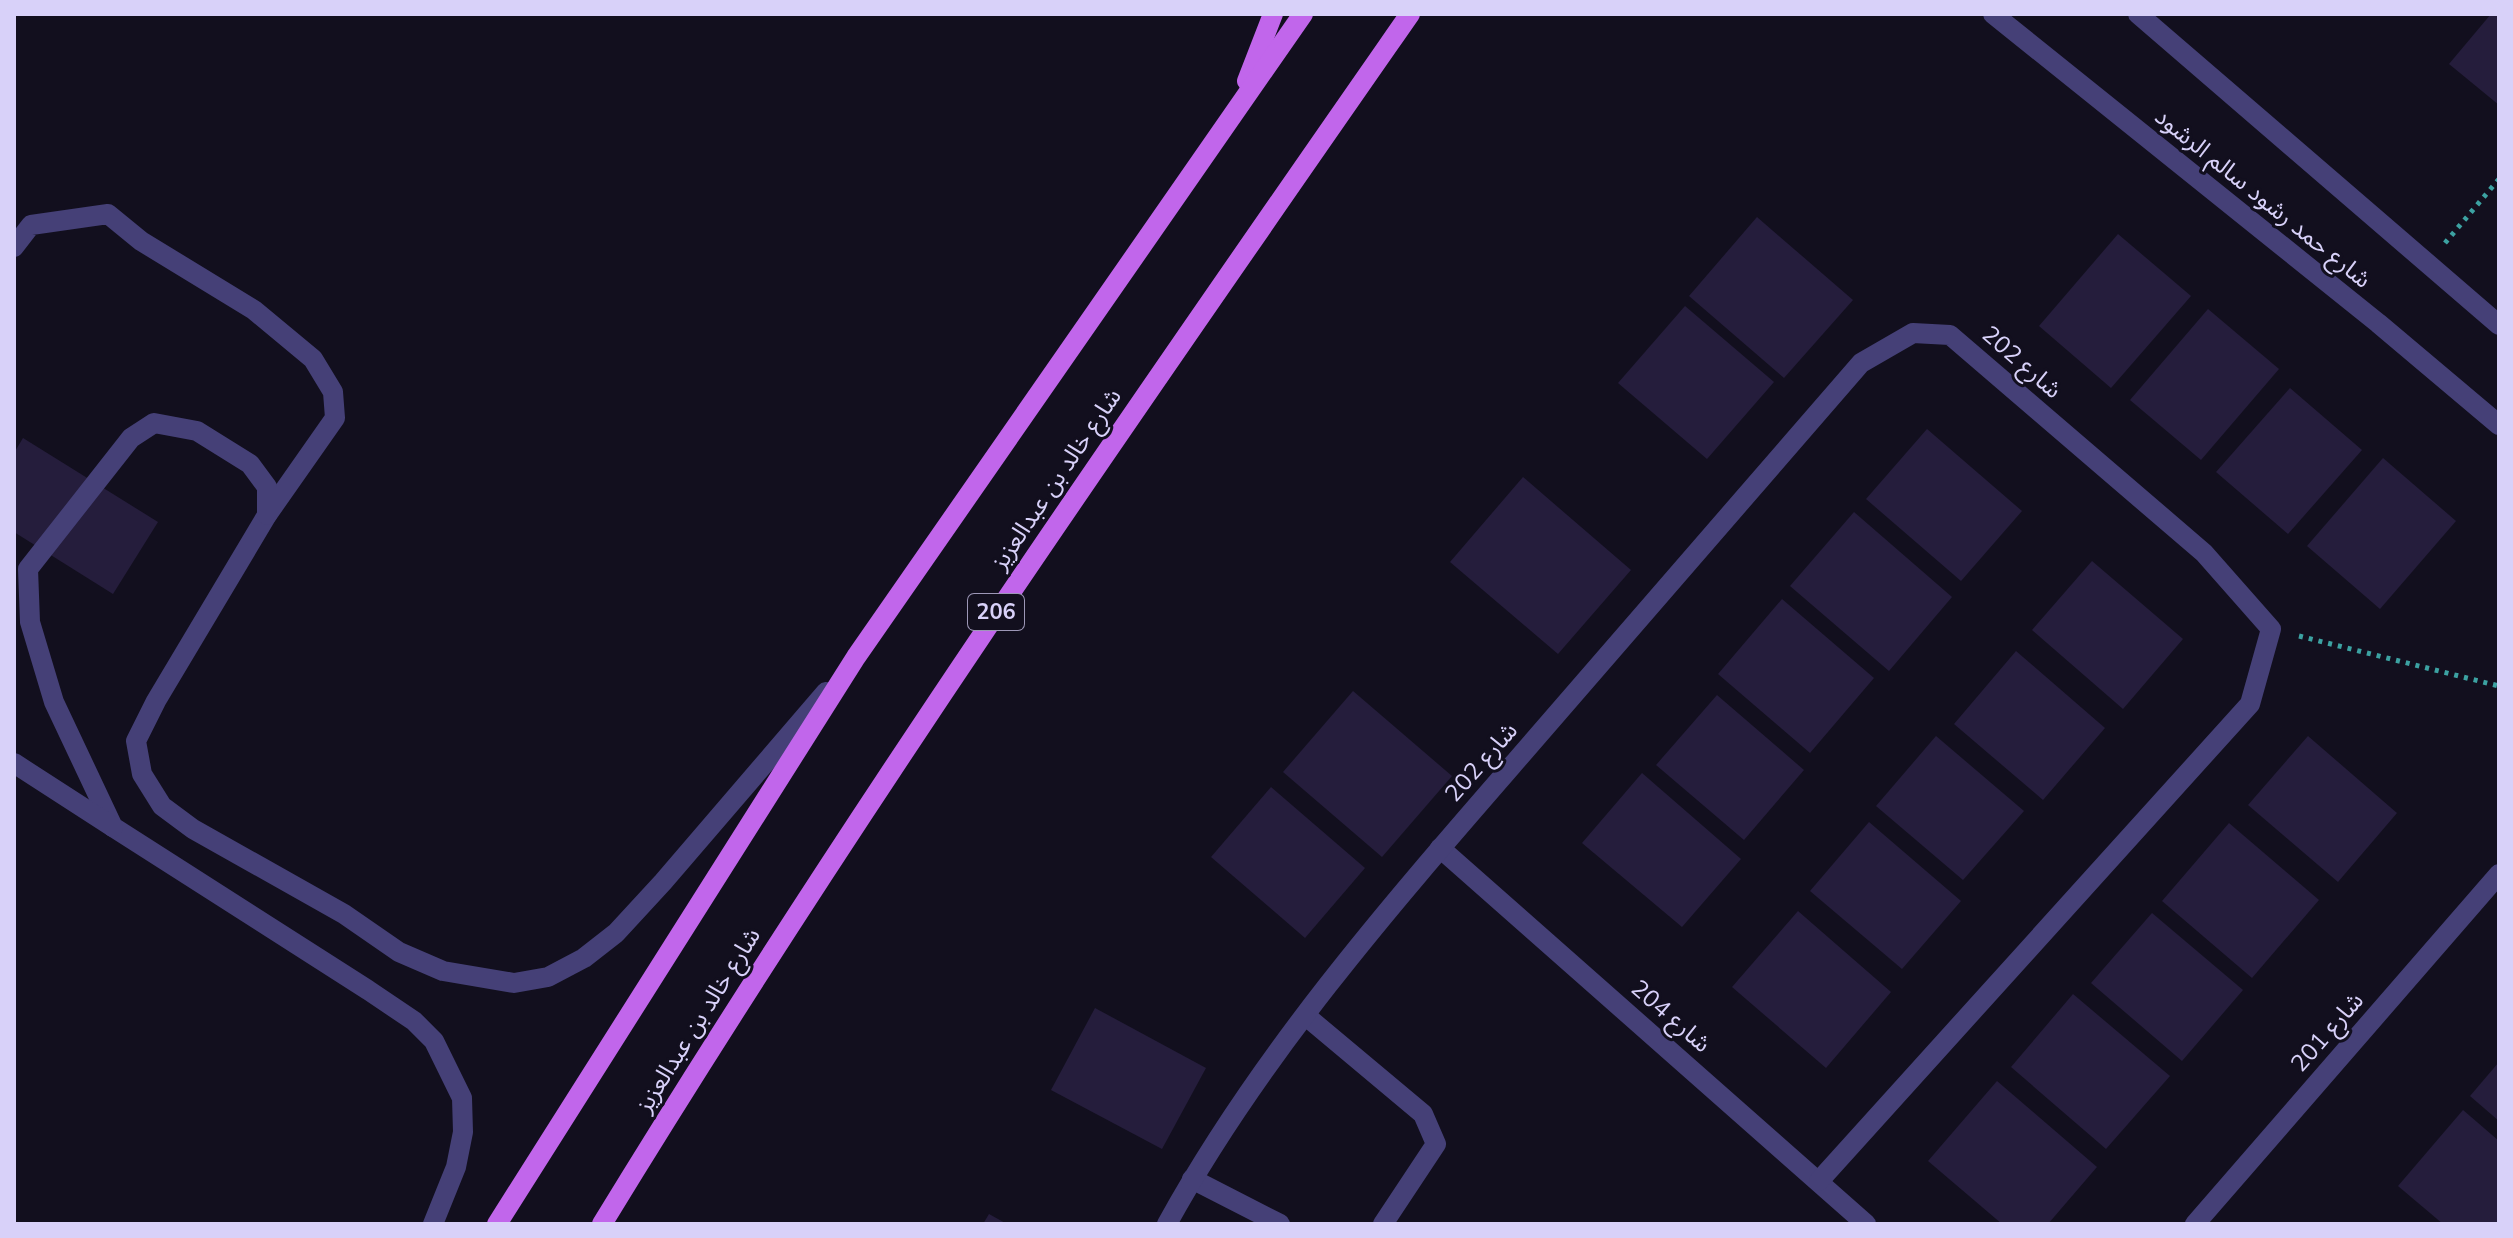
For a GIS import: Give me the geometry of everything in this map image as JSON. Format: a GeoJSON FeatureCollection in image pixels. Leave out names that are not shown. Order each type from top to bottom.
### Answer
{"type":"FeatureCollection","features":[{"type":"Feature","properties":{"kind":"main road"},"geometry":{"type":"LineString","coordinates":[[1237,109],[1273,14]]}},
{"type":"Feature","properties":{"kind":"main road"},"geometry":{"type":"LineString","coordinates":[[497,1224],[856,657],[1303,14]]}},
{"type":"Feature","properties":{"kind":"main road","name":"شارع خالد بن عبدالعزيز"},"geometry":{"type":"LineString","coordinates":[[602,1224],[879,785],[1117,435],[1410,14]]}},
{"type":"Feature","properties":{"kind":"street","name":"شارع حمد رشود سالم الرشود"},"geometry":{"type":"LineString","coordinates":[[1993,14],[2378,323],[2499,425]]}},
{"type":"Feature","properties":{"kind":"street"},"geometry":{"type":"LineString","coordinates":[[2138,14],[2499,325]]}},
{"type":"Feature","properties":{"kind":"street"},"geometry":{"type":"LineString","coordinates":[[14,247],[31,225],[108,214],[141,241],[254,310],[313,359],[333,392],[335,418],[267,515],[136,741],[142,774],[162,806],[193,829],[344,914],[399,952],[443,971],[514,983],[548,977],[584,958],[616,933],[663,882],[856,657]]}},
{"type":"Feature","properties":{"kind":"street","name":"شارع 202"},"geometry":{"type":"LineString","coordinates":[[1167,1224],[1192,1179],[1276,1053],[1440,848],[1861,363],[1913,333],[1950,335],[2204,553],[2271,629]]}},
{"type":"Feature","properties":{"kind":"street"},"geometry":{"type":"LineString","coordinates":[[113,827],[54,702],[30,622],[28,569],[131,438],[154,423],[197,431],[250,464],[267,487],[267,515]]}},
{"type":"Feature","properties":{"kind":"street"},"geometry":{"type":"LineString","coordinates":[[1819,1181],[2250,704],[2271,629]]}},
{"type":"Feature","properties":{"kind":"street"},"geometry":{"type":"LineString","coordinates":[[14,763],[414,1021],[434,1041],[462,1098],[463,1132],[456,1167],[433,1224]]}},
{"type":"Feature","properties":{"kind":"street","name":"شارع 204"},"geometry":{"type":"LineString","coordinates":[[1440,848],[1866,1224]]}},
{"type":"Feature","properties":{"kind":"street","name":"شارع 201"},"geometry":{"type":"LineString","coordinates":[[2195,1224],[2499,874]]}},
{"type":"Feature","properties":{"kind":"street"},"geometry":{"type":"LineString","coordinates":[[1306,1016],[1423,1114],[1432,1128],[1436,1144],[1383,1224]]}},
{"type":"Feature","properties":{"kind":"street"},"geometry":{"type":"LineString","coordinates":[[1192,1179],[1280,1224]]}},
{"type":"Feature","properties":{"kind":"path"},"geometry":{"type":"LineString","coordinates":[[2427,264],[2499,179]]}},
{"type":"Feature","properties":{"kind":"path"},"geometry":{"type":"LineString","coordinates":[[2271,629],[2499,686]]}},
{"type":"Feature","properties":{"kind":"building"},"geometry":{"type":"Polygon","coordinates":[[[2491,14],[2499,14],[2499,105],[2449,64],[2491,14]]]}},
{"type":"Feature","properties":{"kind":"building"},"geometry":{"type":"Polygon","coordinates":[[[1757,217],[1853,300],[1784,378],[1689,296],[1757,217]]]}},
{"type":"Feature","properties":{"kind":"building"},"geometry":{"type":"Polygon","coordinates":[[[2118,234],[2191,296],[2111,388],[2039,326],[2118,234]]]}},
{"type":"Feature","properties":{"kind":"building"},"geometry":{"type":"Polygon","coordinates":[[[1685,306],[1774,382],[1707,459],[1618,383],[1685,306]]]}},
{"type":"Feature","properties":{"kind":"building"},"geometry":{"type":"Polygon","coordinates":[[[2208,309],[2279,369],[2201,460],[2130,400],[2208,309]]]}},
{"type":"Feature","properties":{"kind":"building"},"geometry":{"type":"Polygon","coordinates":[[[2290,388],[2362,450],[2288,534],[2216,472],[2290,388]]]}},
{"type":"Feature","properties":{"kind":"building"},"geometry":{"type":"Polygon","coordinates":[[[1927,429],[2022,511],[1961,581],[1866,499],[1927,429]]]}},
{"type":"Feature","properties":{"kind":"building"},"geometry":{"type":"Polygon","coordinates":[[[23,438],[158,522],[113,594],[14,532],[14,453],[23,438]]]}},
{"type":"Feature","properties":{"kind":"building"},"geometry":{"type":"Polygon","coordinates":[[[2383,458],[2456,521],[2380,609],[2307,546],[2383,458]]]}},
{"type":"Feature","properties":{"kind":"building"},"geometry":{"type":"Polygon","coordinates":[[[1523,477],[1631,570],[1558,654],[1450,562],[1523,477]]]}},
{"type":"Feature","properties":{"kind":"building"},"geometry":{"type":"Polygon","coordinates":[[[1854,512],[1952,597],[1889,671],[1790,586],[1854,512]]]}},
{"type":"Feature","properties":{"kind":"building"},"geometry":{"type":"Polygon","coordinates":[[[2092,561],[2183,639],[2123,709],[2032,630],[2092,561]]]}},
{"type":"Feature","properties":{"kind":"building"},"geometry":{"type":"Polygon","coordinates":[[[1782,599],[1874,678],[1810,753],[1718,674],[1782,599]]]}},
{"type":"Feature","properties":{"kind":"building"},"geometry":{"type":"Polygon","coordinates":[[[2016,651],[2105,728],[2043,800],[1954,724],[2016,651]]]}},
{"type":"Feature","properties":{"kind":"building"},"geometry":{"type":"Polygon","coordinates":[[[1353,691],[1452,776],[1382,857],[1283,772],[1353,691]]]}},
{"type":"Feature","properties":{"kind":"building"},"geometry":{"type":"Polygon","coordinates":[[[1717,695],[1804,770],[1744,840],[1656,765],[1717,695]]]}},
{"type":"Feature","properties":{"kind":"building"},"geometry":{"type":"Polygon","coordinates":[[[1936,736],[2024,811],[1963,880],[1876,806],[1936,736]]]}},
{"type":"Feature","properties":{"kind":"building"},"geometry":{"type":"Polygon","coordinates":[[[2308,736],[2397,813],[2338,882],[2248,805],[2308,736]]]}},
{"type":"Feature","properties":{"kind":"building"},"geometry":{"type":"Polygon","coordinates":[[[1642,773],[1741,859],[1682,927],[1582,843],[1642,773]]]}},
{"type":"Feature","properties":{"kind":"building"},"geometry":{"type":"Polygon","coordinates":[[[1271,787],[1365,868],[1305,938],[1211,857],[1271,787]]]}},
{"type":"Feature","properties":{"kind":"building"},"geometry":{"type":"Polygon","coordinates":[[[1869,822],[1961,901],[1902,969],[1810,891],[1869,822]]]}},
{"type":"Feature","properties":{"kind":"building"},"geometry":{"type":"Polygon","coordinates":[[[2229,823],[2319,900],[2252,978],[2162,901],[2229,823]]]}},
{"type":"Feature","properties":{"kind":"building"},"geometry":{"type":"Polygon","coordinates":[[[1798,911],[1891,992],[1826,1068],[1732,987],[1798,911]]]}},
{"type":"Feature","properties":{"kind":"building"},"geometry":{"type":"Polygon","coordinates":[[[2152,913],[2243,990],[2182,1061],[2091,983],[2152,913]]]}},
{"type":"Feature","properties":{"kind":"building"},"geometry":{"type":"Polygon","coordinates":[[[2073,994],[2170,1076],[2106,1149],[2011,1067],[2073,994]]]}},
{"type":"Feature","properties":{"kind":"building"},"geometry":{"type":"Polygon","coordinates":[[[1095,1008],[1206,1068],[1162,1149],[1051,1090],[1095,1008]]]}},
{"type":"Feature","properties":{"kind":"building"},"geometry":{"type":"Polygon","coordinates":[[[2499,1062],[2499,1121],[2470,1096],[2499,1062]]]}},
{"type":"Feature","properties":{"kind":"building"},"geometry":{"type":"Polygon","coordinates":[[[1997,1081],[2097,1167],[2048,1224],[2002,1224],[1928,1161],[1997,1081]]]}},
{"type":"Feature","properties":{"kind":"building"},"geometry":{"type":"Polygon","coordinates":[[[2463,1110],[2499,1141],[2499,1224],[2443,1224],[2398,1186],[2463,1110]]]}},
{"type":"Feature","properties":{"kind":"building"},"geometry":{"type":"Polygon","coordinates":[[[989,1214],[1007,1224],[983,1224],[989,1214]]]}}]}
